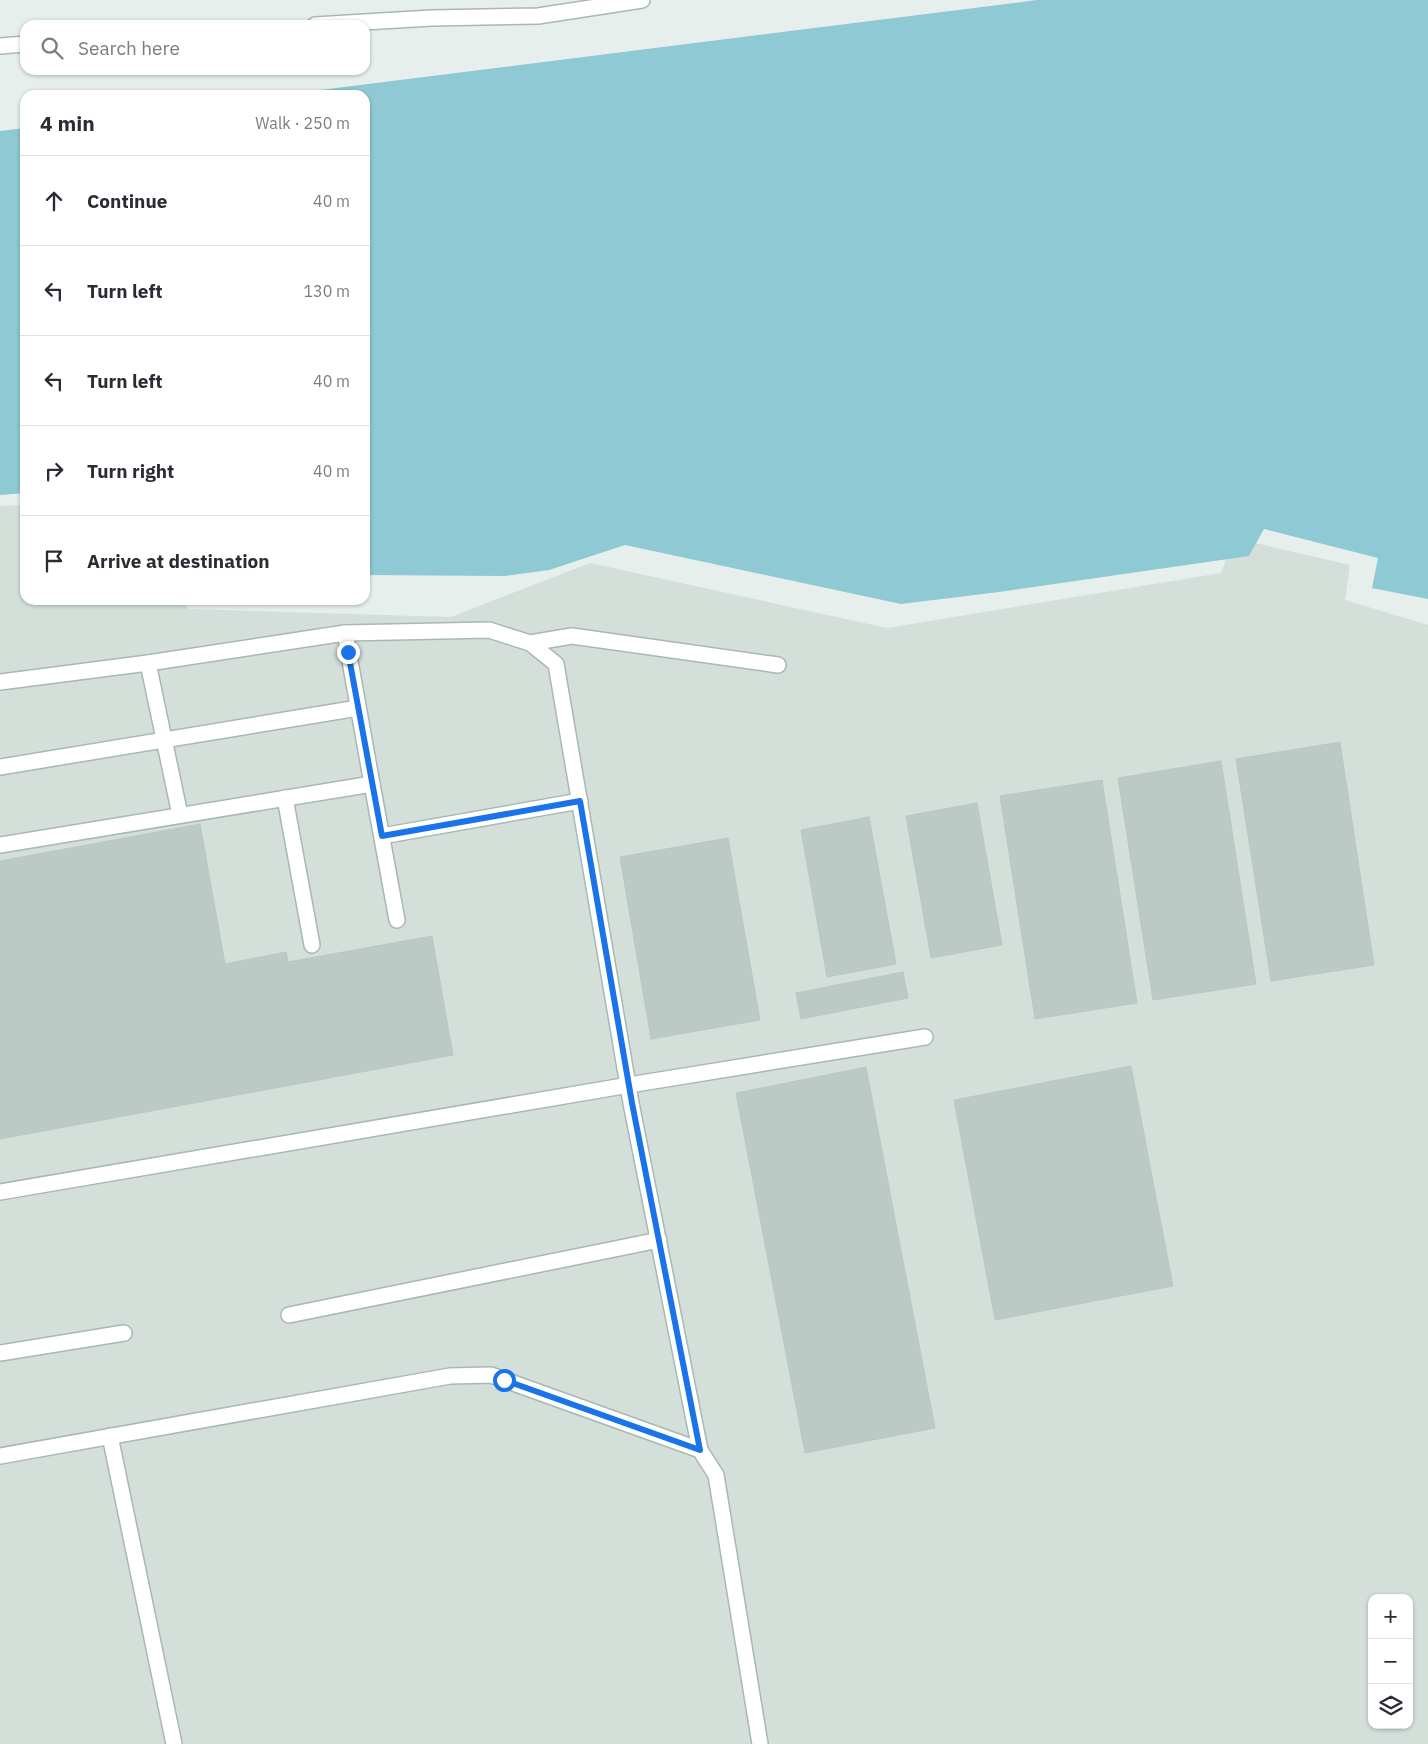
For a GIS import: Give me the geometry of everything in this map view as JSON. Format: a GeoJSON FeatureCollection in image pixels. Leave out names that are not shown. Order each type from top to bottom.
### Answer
{"type":"FeatureCollection","features":[{"type":"Feature","properties":{"kind":"lane"},"geometry":{"type":"LineString","coordinates":[[370,22],[431,18],[538,16],[642,0]]}},
{"type":"Feature","properties":{"kind":"lane"},"geometry":{"type":"LineString","coordinates":[[0,46],[20,44]]}},
{"type":"Feature","properties":{"kind":"lane"},"geometry":{"type":"LineString","coordinates":[[0,682],[148,663],[344,633],[488,630],[530,643],[556,664],[629,1085],[700,1450],[716,1475],[760,1744]]}},
{"type":"Feature","properties":{"kind":"lane"},"geometry":{"type":"LineString","coordinates":[[344,633],[397,920]]}},
{"type":"Feature","properties":{"kind":"lane"},"geometry":{"type":"LineString","coordinates":[[530,643],[572,636],[778,666]]}},
{"type":"Feature","properties":{"kind":"lane"},"geometry":{"type":"LineString","coordinates":[[148,663],[180,815]]}},
{"type":"Feature","properties":{"kind":"lane"},"geometry":{"type":"LineString","coordinates":[[0,767],[358,708]]}},
{"type":"Feature","properties":{"kind":"lane"},"geometry":{"type":"LineString","coordinates":[[0,845],[372,784]]}},
{"type":"Feature","properties":{"kind":"lane"},"geometry":{"type":"LineString","coordinates":[[285,798],[312,945]]}},
{"type":"Feature","properties":{"kind":"lane"},"geometry":{"type":"LineString","coordinates":[[382,836],[580,801]]}},
{"type":"Feature","properties":{"kind":"lane"},"geometry":{"type":"LineString","coordinates":[[0,1192],[629,1085],[925,1037]]}},
{"type":"Feature","properties":{"kind":"lane"},"geometry":{"type":"LineString","coordinates":[[289,1315],[659,1240]]}},
{"type":"Feature","properties":{"kind":"lane"},"geometry":{"type":"LineString","coordinates":[[0,1353],[124,1333]]}},
{"type":"Feature","properties":{"kind":"lane"},"geometry":{"type":"LineString","coordinates":[[0,1456],[450,1376],[491,1375],[700,1450]]}},
{"type":"Feature","properties":{"kind":"lane"},"geometry":{"type":"LineString","coordinates":[[110,1436],[174,1744]]}},
{"type":"Feature","properties":{"kind":"shaded area"},"geometry":{"type":"Polygon","coordinates":[[[20,505],[20,605],[187,605],[187,609],[451,617],[590,563],[887,628],[1221,573],[1234,538],[1350,565],[1345,600],[1428,625],[1428,1744],[0,1744],[0,506],[20,505]]]}},
{"type":"Feature","properties":{"kind":"water"},"geometry":{"type":"Polygon","coordinates":[[[1037,0],[1428,0],[1428,599],[1372,588],[1378,558],[1264,529],[1249,556],[999,592],[901,604],[625,545],[549,570],[505,576],[370,575],[370,90],[320,90],[1037,0]]]}},
{"type":"Feature","properties":{"kind":"water"},"geometry":{"type":"Polygon","coordinates":[[[20,129],[20,493],[0,495],[0,131],[20,129]]]}},
{"type":"Feature","properties":{"kind":"building"},"geometry":{"type":"Polygon","coordinates":[[[1340,742],[1374,965],[1271,981],[1236,759],[1340,742]]]}},
{"type":"Feature","properties":{"kind":"building"},"geometry":{"type":"Polygon","coordinates":[[[1221,761],[1256,984],[1153,1000],[1118,778],[1221,761]]]}},
{"type":"Feature","properties":{"kind":"building"},"geometry":{"type":"Polygon","coordinates":[[[1102,780],[1137,1003],[1035,1019],[1000,796],[1102,780]]]}},
{"type":"Feature","properties":{"kind":"building"},"geometry":{"type":"Polygon","coordinates":[[[977,803],[1002,945],[931,958],[906,816],[977,803]]]}},
{"type":"Feature","properties":{"kind":"building"},"geometry":{"type":"Polygon","coordinates":[[[869,817],[896,964],[827,977],[801,830],[869,817]]]}},
{"type":"Feature","properties":{"kind":"building"},"geometry":{"type":"Polygon","coordinates":[[[200,824],[225,964],[286,952],[288,962],[432,936],[453,1055],[0,1139],[0,861],[200,824]]]}},
{"type":"Feature","properties":{"kind":"building"},"geometry":{"type":"Polygon","coordinates":[[[728,838],[760,1020],[651,1039],[620,857],[728,838]]]}},
{"type":"Feature","properties":{"kind":"building"},"geometry":{"type":"Polygon","coordinates":[[[903,972],[908,998],[801,1019],[796,993],[903,972]]]}},
{"type":"Feature","properties":{"kind":"building"},"geometry":{"type":"Polygon","coordinates":[[[1131,1066],[1173,1286],[995,1320],[954,1100],[1131,1066]]]}},
{"type":"Feature","properties":{"kind":"building"},"geometry":{"type":"Polygon","coordinates":[[[866,1067],[935,1428],[805,1453],[736,1093],[866,1067]]]}},
{"type":"Feature","properties":{"kind":"route"},"geometry":{"type":"LineString","coordinates":[[348,652],[382,836],[580,801],[632,1103],[700,1450],[504,1380]]}}]}
